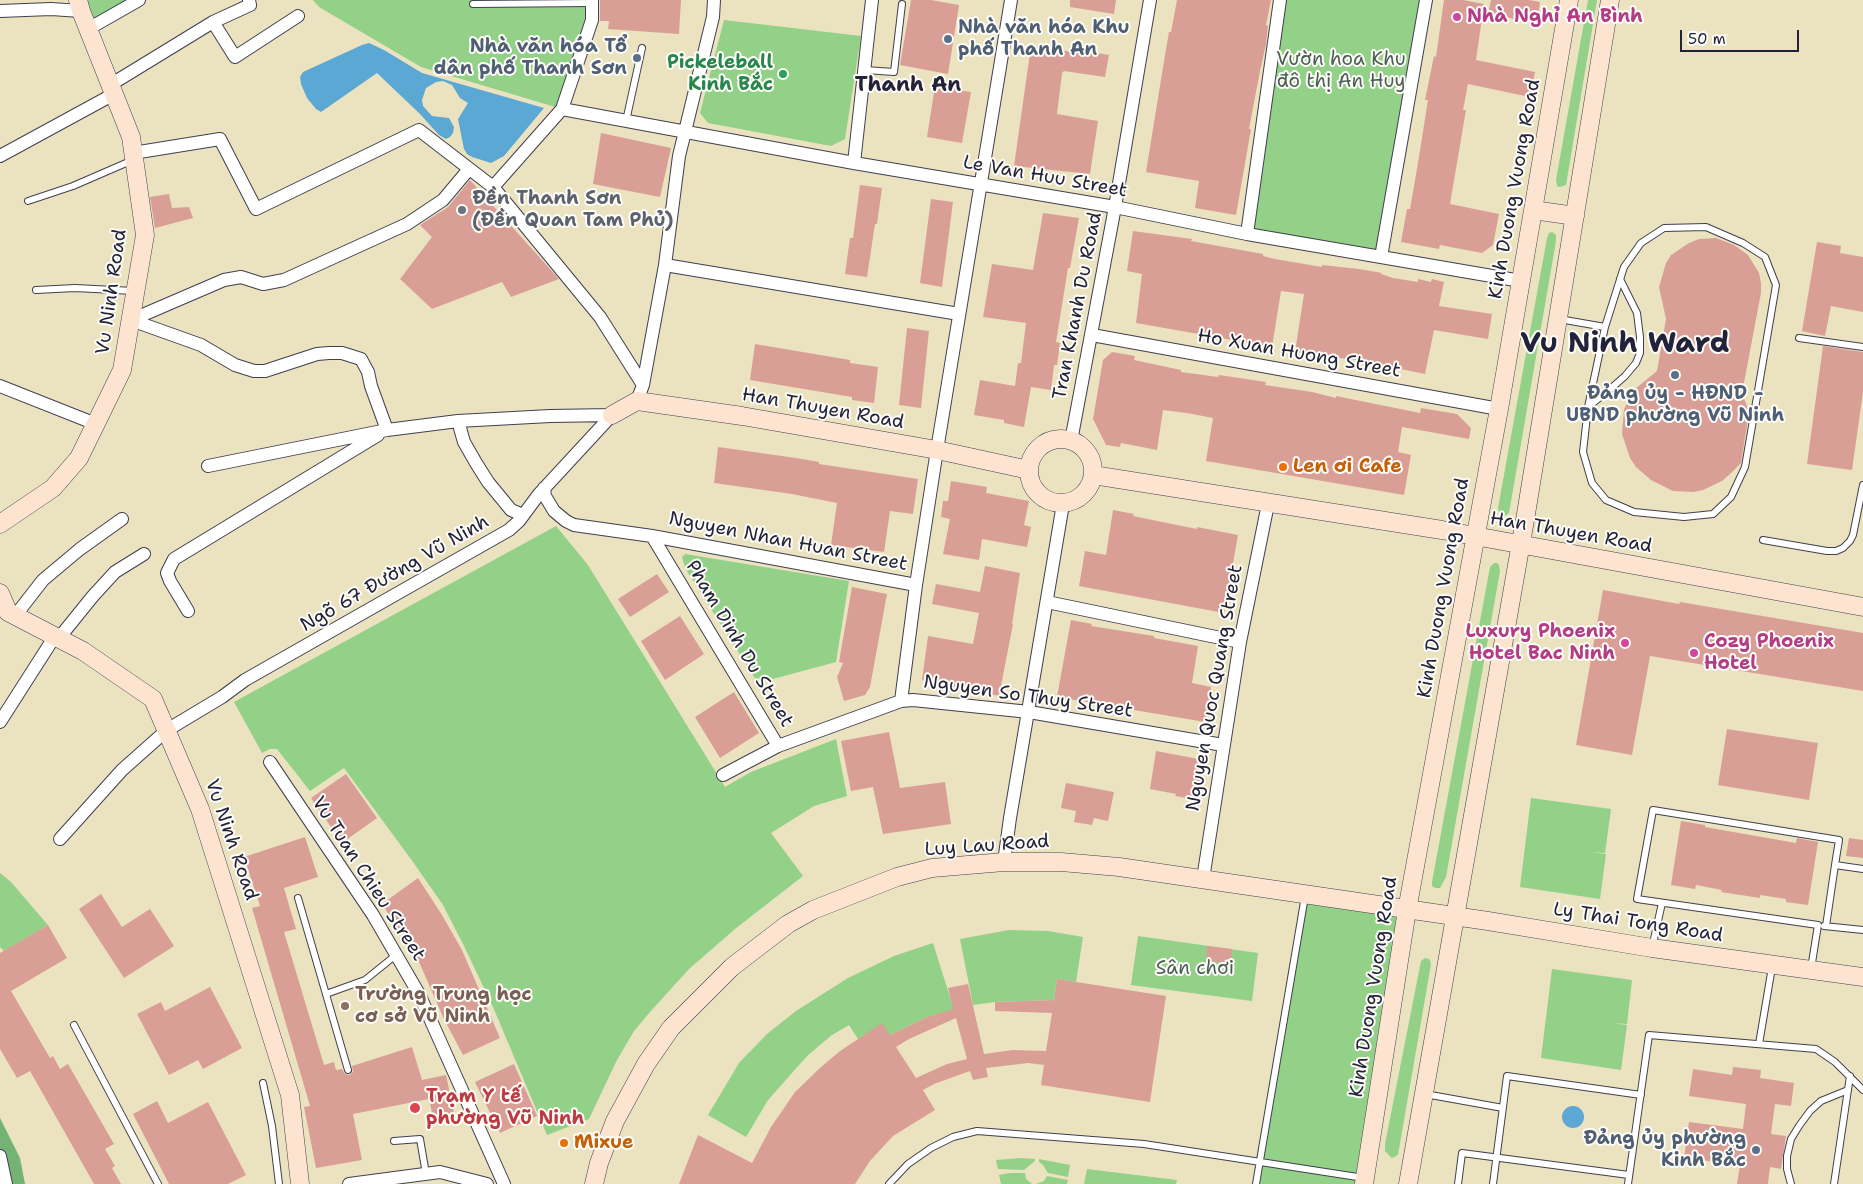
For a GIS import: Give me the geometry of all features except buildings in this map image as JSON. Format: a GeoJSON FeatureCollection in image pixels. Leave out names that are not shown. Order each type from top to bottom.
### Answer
{"type":"FeatureCollection","features":[{"type":"Feature","properties":{"kind":"street"},"geometry":{"type":"LineString","coordinates":[[88,29],[140,0]]}},
{"type":"Feature","properties":{"kind":"street"},"geometry":{"type":"LineString","coordinates":[[0,156],[112,89],[213,22],[250,4],[249,0]]}},
{"type":"Feature","properties":{"kind":"street"},"geometry":{"type":"LineString","coordinates":[[208,466],[387,430],[458,421],[612,415],[640,393],[665,265],[679,156],[713,17],[714,0]]}},
{"type":"Feature","properties":{"kind":"street"},"geometry":{"type":"LineString","coordinates":[[854,163],[872,0]]}},
{"type":"Feature","properties":{"kind":"street"},"geometry":{"type":"LineString","coordinates":[[901,701],[916,585],[937,450],[1011,0]]}},
{"type":"Feature","properties":{"kind":"street","name":"Tran Khanh Du Road"},"geometry":{"type":"LineString","coordinates":[[1071,441],[1115,208],[1150,0]]}},
{"type":"Feature","properties":{"kind":"street"},"geometry":{"type":"LineString","coordinates":[[1247,234],[1280,0]]}},
{"type":"Feature","properties":{"kind":"street"},"geometry":{"type":"LineString","coordinates":[[1381,257],[1426,0]]}},
{"type":"Feature","properties":{"kind":"street","name":"Kinh Duong Vuong Road"},"geometry":{"type":"LineString","coordinates":[[1365,1181],[1407,910],[1499,409],[1569,0]]}},
{"type":"Feature","properties":{"kind":"street"},"geometry":{"type":"LineString","coordinates":[[1408,1184],[1559,319],[1610,0]]}},
{"type":"Feature","properties":{"kind":"street"},"geometry":{"type":"LineString","coordinates":[[493,187],[562,109],[592,20],[592,1]]}},
{"type":"Feature","properties":{"kind":"street"},"geometry":{"type":"LineString","coordinates":[[0,11],[79,6]]}},
{"type":"Feature","properties":{"kind":"street","name":"Vu Ninh Road"},"geometry":{"type":"LineString","coordinates":[[0,524],[53,488],[79,458],[122,370],[145,235],[131,137],[79,6]]}},
{"type":"Feature","properties":{"kind":"street"},"geometry":{"type":"LineString","coordinates":[[213,22],[235,57],[298,16]]}},
{"type":"Feature","properties":{"kind":"street","name":"Le Van Huu Street"},"geometry":{"type":"LineString","coordinates":[[562,109],[854,163],[1115,208],[1247,234],[1521,281]]}},
{"type":"Feature","properties":{"kind":"street"},"geometry":{"type":"LineString","coordinates":[[134,157],[220,138],[256,209],[419,130],[493,187],[600,317],[640,393]]}},
{"type":"Feature","properties":{"kind":"street"},"geometry":{"type":"LineString","coordinates":[[131,320],[224,280],[241,277],[263,284],[284,280],[407,224],[443,200],[469,169]]}},
{"type":"Feature","properties":{"kind":"street"},"geometry":{"type":"LineString","coordinates":[[1533,210],[1575,216]]}},
{"type":"Feature","properties":{"kind":"street"},"geometry":{"type":"LineString","coordinates":[[665,265],[959,314]]}},
{"type":"Feature","properties":{"kind":"street"},"geometry":{"type":"LineString","coordinates":[[131,320],[200,345],[235,366],[254,371],[329,352],[342,353],[361,359],[368,372],[370,386],[387,430]]}},
{"type":"Feature","properties":{"kind":"street","name":"Ho Xuan Huong Street"},"geometry":{"type":"LineString","coordinates":[[1092,335],[1499,409]]}},
{"type":"Feature","properties":{"kind":"street"},"geometry":{"type":"LineString","coordinates":[[0,386],[96,424]]}},
{"type":"Feature","properties":{"kind":"street","name":"Han Thuyen Road"},"geometry":{"type":"LineString","coordinates":[[640,393],[742,416],[937,450],[1029,470]]}},
{"type":"Feature","properties":{"kind":"street","name":"Ngõ 67 Đường Vũ Ninh"},"geometry":{"type":"LineString","coordinates":[[60,839],[122,770],[167,730],[222,697],[245,680],[502,535],[514,526],[544,488],[612,415]]}},
{"type":"Feature","properties":{"kind":"street"},"geometry":{"type":"LineString","coordinates":[[458,421],[469,452],[488,482],[511,510],[523,515]]}},
{"type":"Feature","properties":{"kind":"street"},"geometry":{"type":"LineString","coordinates":[[188,611],[167,573],[174,558],[387,430]]}},
{"type":"Feature","properties":{"kind":"street"},"geometry":{"type":"LineString","coordinates":[[1059,439],[1071,441],[1083,447],[1089,455],[1093,465],[1090,487],[1076,500],[1063,504],[1052,502],[1040,496],[1032,484],[1029,470],[1034,455],[1044,444],[1059,439]]}},
{"type":"Feature","properties":{"kind":"street","name":"Han Thuyen Road"},"geometry":{"type":"LineString","coordinates":[[1093,475],[1474,537],[1863,607]]}},
{"type":"Feature","properties":{"kind":"street","name":"Nguyen Nhan Huan Street"},"geometry":{"type":"LineString","coordinates":[[544,488],[545,496],[554,511],[574,525],[652,536],[916,585]]}},
{"type":"Feature","properties":{"kind":"street"},"geometry":{"type":"LineString","coordinates":[[1004,862],[1063,504]]}},
{"type":"Feature","properties":{"kind":"street","name":"Nguyen Quoc Quang Street"},"geometry":{"type":"LineString","coordinates":[[1203,879],[1240,642],[1268,504]]}},
{"type":"Feature","properties":{"kind":"street"},"geometry":{"type":"LineString","coordinates":[[0,593],[8,614],[43,580],[80,549],[122,519]]}},
{"type":"Feature","properties":{"kind":"street","name":"Pham Dinh Du Street"},"geometry":{"type":"LineString","coordinates":[[652,536],[778,746]]}},
{"type":"Feature","properties":{"kind":"street"},"geometry":{"type":"LineString","coordinates":[[0,722],[57,637],[92,596],[115,572],[144,554]]}},
{"type":"Feature","properties":{"kind":"street"},"geometry":{"type":"LineString","coordinates":[[1047,602],[1240,642]]}},
{"type":"Feature","properties":{"kind":"street","name":"Vu Ninh Road"},"geometry":{"type":"LineString","coordinates":[[8,614],[83,651],[153,699],[200,809],[290,1095],[300,1184]]}},
{"type":"Feature","properties":{"kind":"street","name":"Nguyen So Thuy Street"},"geometry":{"type":"LineString","coordinates":[[723,775],[778,746],[901,701],[923,700],[1029,712],[1223,745]]}},
{"type":"Feature","properties":{"kind":"street","name":"Vu Tuan Chieu Street"},"geometry":{"type":"LineString","coordinates":[[270,762],[373,915],[419,994],[504,1184]]}},
{"type":"Feature","properties":{"kind":"street","name":"Luy Lau Road"},"geometry":{"type":"LineString","coordinates":[[594,1184],[599,1163],[615,1121],[646,1064],[671,1028],[732,967],[788,924],[813,910],[897,877],[932,868],[1004,862],[1061,862],[1119,867],[1407,910]]}},
{"type":"Feature","properties":{"kind":"street","name":"Ly Thai Tong Road"},"geometry":{"type":"LineString","coordinates":[[1407,910],[1652,948],[1863,977]]}},
{"type":"Feature","properties":{"kind":"street"},"geometry":{"type":"LineString","coordinates":[[0,1156],[6,1184]]}},
{"type":"Feature","properties":{"kind":"street"},"geometry":{"type":"LineString","coordinates":[[349,1184],[440,1172],[487,1184]]}},
{"type":"Feature","properties":{"kind":"lane"},"geometry":{"type":"LineString","coordinates":[[473,4],[592,1]]}},
{"type":"Feature","properties":{"kind":"lane"},"geometry":{"type":"LineString","coordinates":[[865,70],[894,72],[902,4]]}},
{"type":"Feature","properties":{"kind":"lane"},"geometry":{"type":"LineString","coordinates":[[626,121],[642,48]]}},
{"type":"Feature","properties":{"kind":"lane"},"geometry":{"type":"LineString","coordinates":[[28,201],[72,186],[134,157]]}},
{"type":"Feature","properties":{"kind":"lane"},"geometry":{"type":"LineString","coordinates":[[1706,227],[1743,244],[1765,258],[1776,285],[1745,468],[1731,497],[1713,514],[1684,517],[1634,512],[1606,500],[1592,483],[1583,452],[1588,407],[1605,327],[1620,279],[1624,267],[1641,242],[1664,228],[1706,227]]}},
{"type":"Feature","properties":{"kind":"lane"},"geometry":{"type":"LineString","coordinates":[[1588,407],[1625,376],[1636,363],[1640,353],[1637,313],[1620,279]]}},
{"type":"Feature","properties":{"kind":"lane"},"geometry":{"type":"LineString","coordinates":[[36,290],[75,288],[136,292]]}},
{"type":"Feature","properties":{"kind":"lane"},"geometry":{"type":"LineString","coordinates":[[1559,319],[1605,327]]}},
{"type":"Feature","properties":{"kind":"lane"},"geometry":{"type":"LineString","coordinates":[[1799,338],[1863,347]]}},
{"type":"Feature","properties":{"kind":"lane"},"geometry":{"type":"LineString","coordinates":[[1763,540],[1836,551],[1843,548],[1854,535],[1863,485]]}},
{"type":"Feature","properties":{"kind":"lane"},"geometry":{"type":"LineString","coordinates":[[1826,926],[1838,840],[1653,810],[1637,899],[1818,925],[1826,926],[1863,930]]}},
{"type":"Feature","properties":{"kind":"lane"},"geometry":{"type":"LineString","coordinates":[[1835,866],[1863,869]]}},
{"type":"Feature","properties":{"kind":"lane"},"geometry":{"type":"LineString","coordinates":[[1256,1184],[1305,896]]}},
{"type":"Feature","properties":{"kind":"lane"},"geometry":{"type":"LineString","coordinates":[[298,898],[348,1070]]}},
{"type":"Feature","properties":{"kind":"lane"},"geometry":{"type":"LineString","coordinates":[[1652,948],[1662,903]]}},
{"type":"Feature","properties":{"kind":"lane"},"geometry":{"type":"LineString","coordinates":[[1811,970],[1818,925]]}},
{"type":"Feature","properties":{"kind":"lane"},"geometry":{"type":"LineString","coordinates":[[326,994],[365,980],[396,955]]}},
{"type":"Feature","properties":{"kind":"lane"},"geometry":{"type":"LineString","coordinates":[[1759,1044],[1772,964]]}},
{"type":"Feature","properties":{"kind":"lane"},"geometry":{"type":"LineString","coordinates":[[74,1025],[158,1184]]}},
{"type":"Feature","properties":{"kind":"lane"},"geometry":{"type":"LineString","coordinates":[[1628,1184],[1649,1035],[1816,1049],[1850,1076],[1863,1090]]}},
{"type":"Feature","properties":{"kind":"lane"},"geometry":{"type":"LineString","coordinates":[[1493,1184],[1506,1076],[1641,1095]]}},
{"type":"Feature","properties":{"kind":"lane"},"geometry":{"type":"LineString","coordinates":[[1834,1184],[1850,1076]]}},
{"type":"Feature","properties":{"kind":"lane"},"geometry":{"type":"LineString","coordinates":[[263,1083],[272,1126],[280,1184]]}},
{"type":"Feature","properties":{"kind":"lane"},"geometry":{"type":"LineString","coordinates":[[1791,1184],[1787,1169],[1787,1156],[1792,1139],[1799,1126],[1810,1111],[1821,1101],[1848,1090]]}},
{"type":"Feature","properties":{"kind":"lane"},"geometry":{"type":"LineString","coordinates":[[1424,1094],[1502,1108]]}},
{"type":"Feature","properties":{"kind":"lane"},"geometry":{"type":"LineString","coordinates":[[889,1184],[908,1164],[931,1148],[953,1137],[970,1132],[1144,1144],[1365,1181]]}},
{"type":"Feature","properties":{"kind":"lane"},"geometry":{"type":"LineString","coordinates":[[394,1141],[420,1139],[426,1174]]}},
{"type":"Feature","properties":{"kind":"lane"},"geometry":{"type":"LineString","coordinates":[[1458,1184],[1462,1153],[1629,1175]]}},
{"type":"Feature","properties":{"kind":"green space"},"geometry":{"type":"Polygon","coordinates":[[[84,0],[129,0],[90,21],[84,0]]]}},
{"type":"Feature","properties":{"kind":"green space"},"geometry":{"type":"Polygon","coordinates":[[[313,0],[591,0],[562,109],[421,67],[319,7],[313,0]]]}},
{"type":"Feature","properties":{"kind":"green space","name":"Vườn hoa Khu đô thị An Huy"},"geometry":{"type":"Polygon","coordinates":[[[1280,0],[1426,0],[1381,257],[1247,234],[1280,0]]]}},
{"type":"Feature","properties":{"kind":"green space"},"geometry":{"type":"Polygon","coordinates":[[[1588,0],[1597,0],[1566,185],[1560,187],[1557,186],[1556,180],[1588,0]]]}},
{"type":"Feature","properties":{"kind":"green space","name":"Pickeleball Kinh Bắc"},"geometry":{"type":"Polygon","coordinates":[[[724,20],[861,36],[845,139],[831,146],[708,123],[700,113],[724,20]]]}},
{"type":"Feature","properties":{"kind":"green space"},"geometry":{"type":"Polygon","coordinates":[[[1552,232],[1556,235],[1556,241],[1509,513],[1505,516],[1500,515],[1498,508],[1547,238],[1549,233],[1552,232]]]}},
{"type":"Feature","properties":{"kind":"green space"},"geometry":{"type":"Polygon","coordinates":[[[556,526],[588,565],[725,787],[751,772],[836,739],[847,796],[814,806],[771,833],[803,876],[735,929],[689,969],[650,1012],[634,1031],[617,1060],[589,1119],[547,1135],[493,1007],[463,944],[443,905],[413,862],[344,768],[310,791],[277,749],[270,749],[262,753],[234,702],[556,526]]]}},
{"type":"Feature","properties":{"kind":"green space"},"geometry":{"type":"Polygon","coordinates":[[[685,554],[849,581],[836,662],[758,683],[685,568],[682,557],[685,554]]]}},
{"type":"Feature","properties":{"kind":"green space"},"geometry":{"type":"Polygon","coordinates":[[[1494,563],[1499,565],[1500,571],[1446,877],[1440,888],[1435,888],[1432,886],[1432,882],[1490,567],[1494,563]]]}},
{"type":"Feature","properties":{"kind":"green space"},"geometry":{"type":"Polygon","coordinates":[[[1531,798],[1611,809],[1605,853],[1590,852],[1606,854],[1600,899],[1520,887],[1531,798]]]}},
{"type":"Feature","properties":{"kind":"green space"},"geometry":{"type":"Polygon","coordinates":[[[0,873],[11,882],[48,925],[4,951],[0,947],[0,873]]]}},
{"type":"Feature","properties":{"kind":"green space"},"geometry":{"type":"Polygon","coordinates":[[[1305,896],[1407,910],[1364,1184],[1256,1184],[1305,896]]]}},
{"type":"Feature","properties":{"kind":"green space"},"geometry":{"type":"Polygon","coordinates":[[[1009,930],[1048,931],[1083,937],[1076,982],[1057,979],[1054,1000],[995,1002],[973,1005],[960,939],[1009,930]]]}},
{"type":"Feature","properties":{"kind":"green space","name":"Sân chơi"},"geometry":{"type":"Polygon","coordinates":[[[1138,936],[1258,953],[1252,1001],[1131,985],[1138,936]]]}},
{"type":"Feature","properties":{"kind":"green space"},"geometry":{"type":"Polygon","coordinates":[[[933,943],[954,1010],[925,1018],[890,1035],[858,1039],[849,1025],[832,1035],[808,1055],[768,1100],[746,1137],[708,1115],[739,1063],[767,1034],[796,1011],[848,978],[894,956],[933,943]]]}},
{"type":"Feature","properties":{"kind":"green space"},"geometry":{"type":"Polygon","coordinates":[[[1425,958],[1429,959],[1431,963],[1430,970],[1398,1155],[1392,1158],[1385,1151],[1385,1144],[1421,961],[1425,958]]]}},
{"type":"Feature","properties":{"kind":"green space"},"geometry":{"type":"Polygon","coordinates":[[[1552,969],[1632,980],[1627,1024],[1612,1023],[1627,1025],[1621,1070],[1541,1058],[1552,969]]]}},
{"type":"Feature","properties":{"kind":"green space"},"geometry":{"type":"Polygon","coordinates":[[[0,1118],[20,1158],[25,1184],[0,1184],[0,1118]]]}},
{"type":"Feature","properties":{"kind":"green space"},"geometry":{"type":"Polygon","coordinates":[[[1035,1159],[1035,1161],[1024,1170],[998,1169],[996,1160],[1035,1159]]]}},
{"type":"Feature","properties":{"kind":"green space"},"geometry":{"type":"Polygon","coordinates":[[[1039,1159],[1070,1165],[1068,1177],[1048,1173],[1039,1162],[1039,1159]]]}},
{"type":"Feature","properties":{"kind":"green space"},"geometry":{"type":"Polygon","coordinates":[[[1087,1169],[1177,1180],[1176,1184],[1084,1184],[1087,1169]]]}},
{"type":"Feature","properties":{"kind":"green space"},"geometry":{"type":"Polygon","coordinates":[[[1025,1173],[1026,1179],[1032,1184],[1001,1184],[999,1175],[1025,1173]]]}},
{"type":"Feature","properties":{"kind":"green space"},"geometry":{"type":"Polygon","coordinates":[[[1047,1176],[1068,1180],[1067,1184],[1036,1184],[1044,1181],[1047,1176]]]}},
{"type":"Feature","properties":{"kind":"water"},"geometry":{"type":"Polygon","coordinates":[[[369,43],[422,73],[544,108],[504,156],[491,163],[472,157],[464,149],[458,119],[468,103],[460,98],[452,85],[443,81],[436,82],[426,88],[422,100],[423,106],[432,116],[449,118],[454,127],[453,133],[446,139],[439,135],[377,73],[321,112],[316,109],[307,98],[301,84],[300,77],[303,72],[369,43]]]}},
{"type":"Feature","properties":{"kind":"water"},"geometry":{"type":"Polygon","coordinates":[[[1573,1106],[1581,1109],[1584,1117],[1581,1125],[1573,1128],[1565,1125],[1562,1117],[1565,1109],[1573,1106]]]}},
{"type":"Feature","properties":{"kind":"place","name":"Nhà Nghỉ An Bình"},"geometry":{"type":"Point","coordinates":[1457,17]}},
{"type":"Feature","properties":{"kind":"place","name":"Nhà văn hóa Khu phố Thanh An"},"geometry":{"type":"Point","coordinates":[948,39]}},
{"type":"Feature","properties":{"kind":"place","name":"Nhà văn hóa Tổ dân phố Thanh Sơn"},"geometry":{"type":"Point","coordinates":[637,58]}},
{"type":"Feature","properties":{"kind":"place","name":"Pickeleball Kinh Bắc"},"geometry":{"type":"Point","coordinates":[783,74]}},
{"type":"Feature","properties":{"kind":"place","name":"Đền Thanh Sơn (Đền Quan Tam Phủ)"},"geometry":{"type":"Point","coordinates":[462,210]}},
{"type":"Feature","properties":{"kind":"place","name":"Đảng ủy - HĐND - UBND phường Vũ Ninh"},"geometry":{"type":"Point","coordinates":[1675,375]}},
{"type":"Feature","properties":{"kind":"place","name":"Len ơi Cafe"},"geometry":{"type":"Point","coordinates":[1283,467]}},
{"type":"Feature","properties":{"kind":"place","name":"Luxury Phoenix Hotel Bac Ninh"},"geometry":{"type":"Point","coordinates":[1625,643]}},
{"type":"Feature","properties":{"kind":"place","name":"Cozy Phoenix Hotel"},"geometry":{"type":"Point","coordinates":[1694,653]}},
{"type":"Feature","properties":{"kind":"place","name":"Trường Trung học cơ sở Vũ Ninh"},"geometry":{"type":"Point","coordinates":[345,1006]}},
{"type":"Feature","properties":{"kind":"place","name":"Trạm Y tế phường Vũ Ninh"},"geometry":{"type":"Point","coordinates":[415,1108]}},
{"type":"Feature","properties":{"kind":"place","name":"Mixue"},"geometry":{"type":"Point","coordinates":[564,1143]}},
{"type":"Feature","properties":{"kind":"place","name":"Đảng ủy phường Kinh Bắc"},"geometry":{"type":"Point","coordinates":[1756,1150]}},
{"type":"Feature","properties":{"kind":"district","name":"Thanh An"},"geometry":{"type":"Point","coordinates":[908,86]}},
{"type":"Feature","properties":{"kind":"district","name":"Vu Ninh Ward"},"geometry":{"type":"Point","coordinates":[1625,344]}}]}
